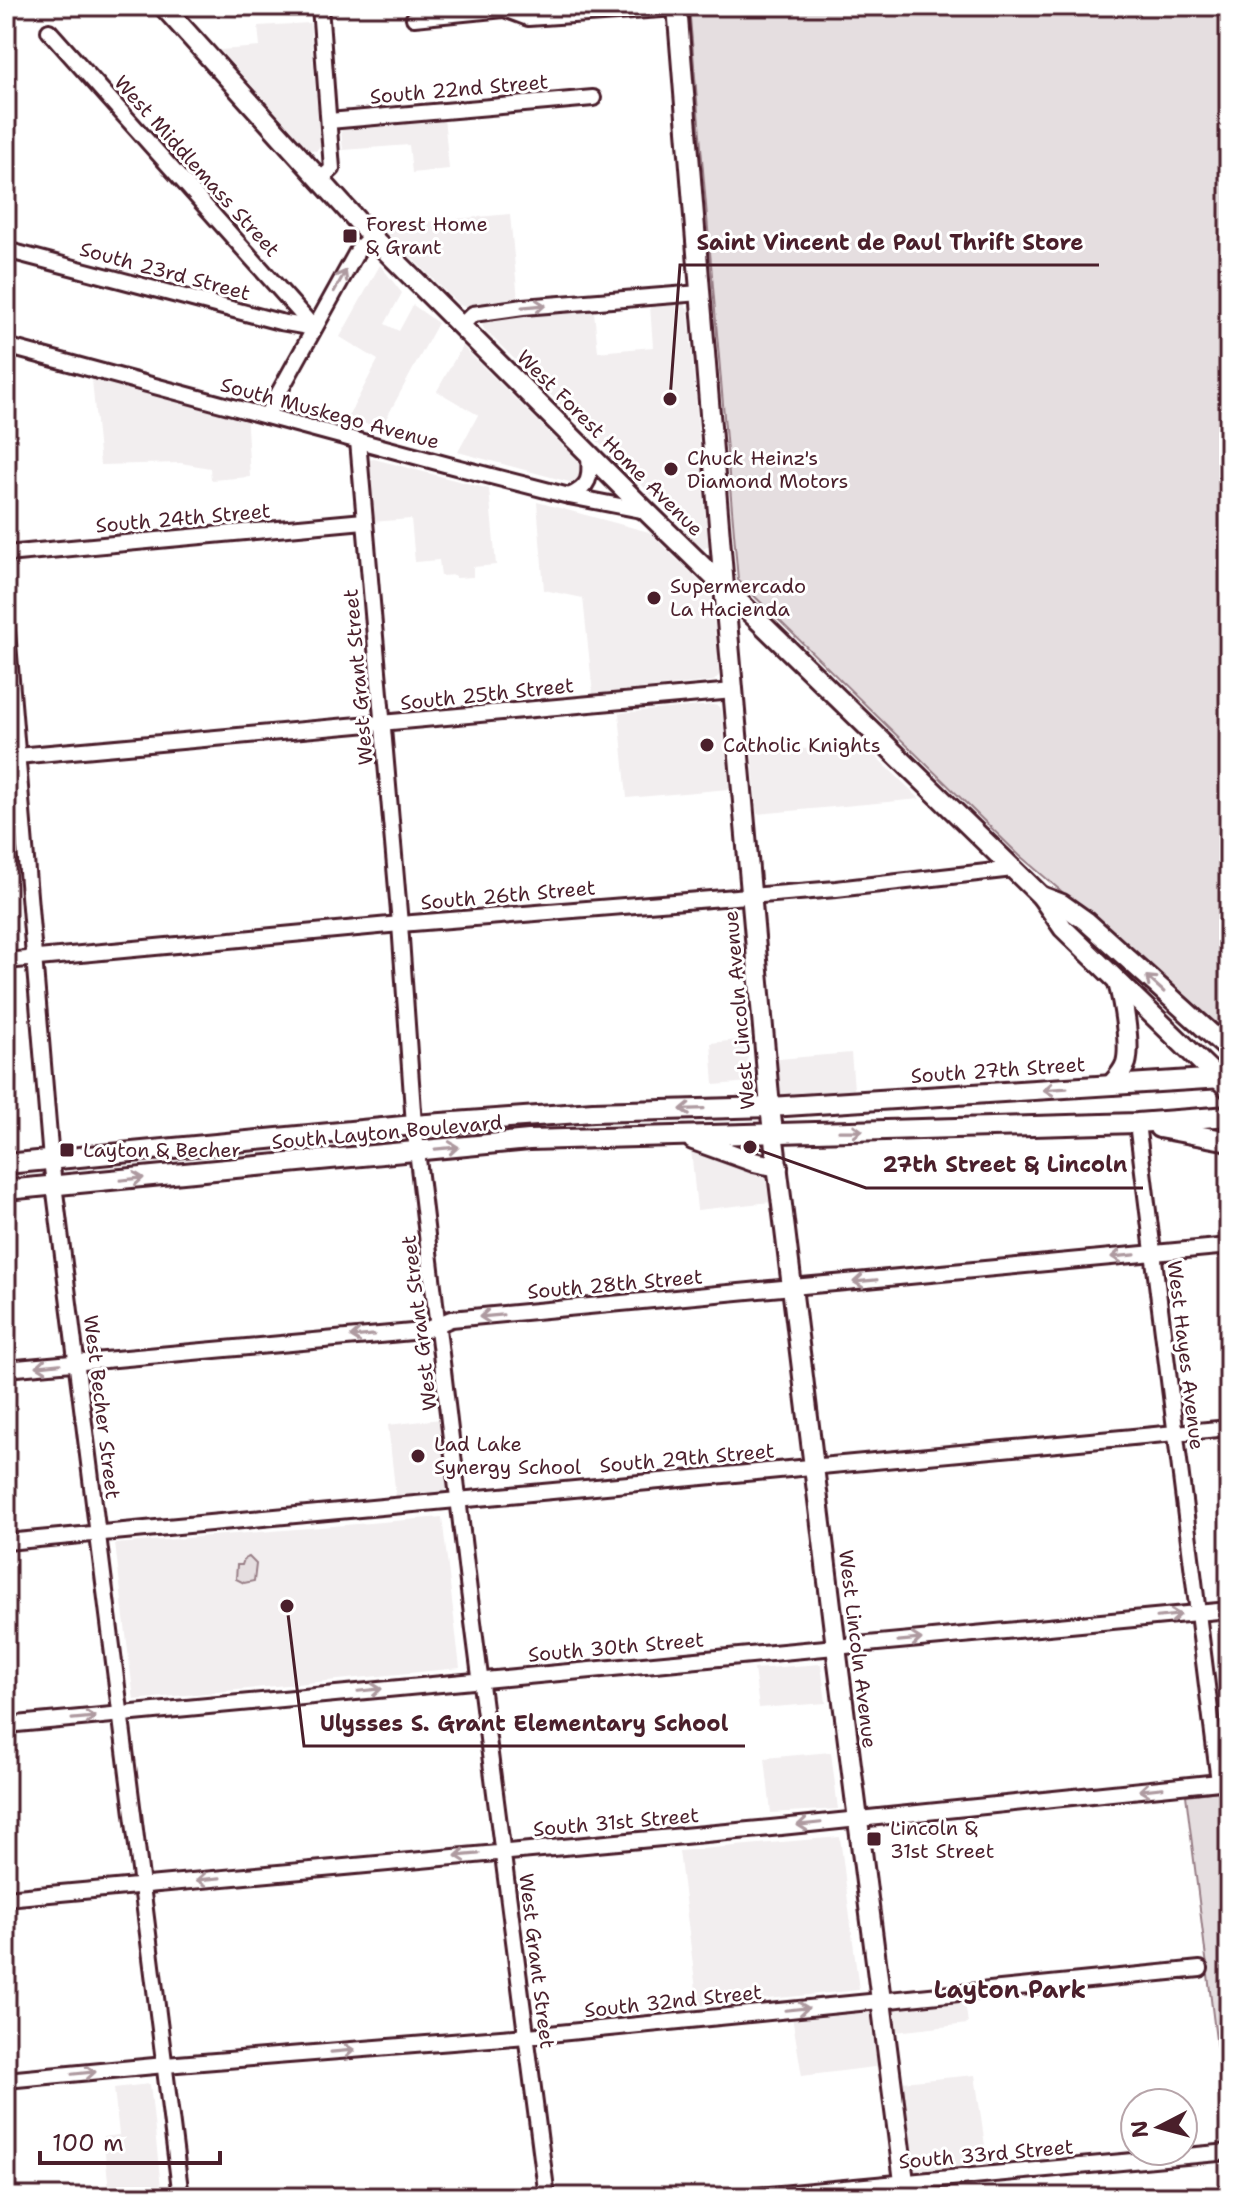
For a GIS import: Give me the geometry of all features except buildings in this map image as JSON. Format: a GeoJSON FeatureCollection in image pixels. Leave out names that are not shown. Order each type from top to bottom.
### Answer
{"type":"FeatureCollection","features":[{"type":"Feature","properties":{"kind":"main road","name":"West Forest Home Avenue"},"geometry":{"type":"LineString","coordinates":[[163,6],[371,236],[646,511],[1041,896],[1063,928],[1225,1081]]}},
{"type":"Feature","properties":{"kind":"main road","name":"West Lincoln Avenue"},"geometry":{"type":"LineString","coordinates":[[677,7],[770,1107],[857,1819],[906,2189]]}},
{"type":"Feature","properties":{"kind":"main road","name":"West Forest Home Avenue"},"geometry":{"type":"LineString","coordinates":[[1041,896],[1062,904],[1086,921],[1221,1039],[1229,1050]]}},
{"type":"Feature","properties":{"kind":"main road"},"geometry":{"type":"LineString","coordinates":[[1111,1085],[1122,1073],[1128,1053],[1122,997],[1117,981]]}},
{"type":"Feature","properties":{"kind":"main road","name":"South 27th Street"},"geometry":{"type":"LineString","coordinates":[[770,1107],[1111,1085],[1225,1081]]}},
{"type":"Feature","properties":{"kind":"main road","name":"South Layton Boulevard"},"geometry":{"type":"LineString","coordinates":[[6,1164],[414,1125],[593,1112],[770,1107]]}},
{"type":"Feature","properties":{"kind":"main road"},"geometry":{"type":"LineString","coordinates":[[773,1133],[1137,1123],[1229,1116]]}},
{"type":"Feature","properties":{"kind":"main road"},"geometry":{"type":"LineString","coordinates":[[1137,1123],[1229,1141]]}},
{"type":"Feature","properties":{"kind":"main road","name":"South Layton Boulevard"},"geometry":{"type":"LineString","coordinates":[[6,1190],[529,1140],[773,1133]]}},
{"type":"Feature","properties":{"kind":"main road"},"geometry":{"type":"LineString","coordinates":[[679,1135],[754,1162],[778,1167]]}},
{"type":"Feature","properties":{"kind":"street"},"geometry":{"type":"LineString","coordinates":[[320,6],[332,169],[320,180]]}},
{"type":"Feature","properties":{"kind":"street"},"geometry":{"type":"LineString","coordinates":[[414,18],[504,9],[528,18],[677,7]]}},
{"type":"Feature","properties":{"kind":"street","name":"West Middlemass Street"},"geometry":{"type":"LineString","coordinates":[[49,31],[314,328]]}},
{"type":"Feature","properties":{"kind":"street","name":"South 22nd Street"},"geometry":{"type":"LineString","coordinates":[[329,121],[593,98]]}},
{"type":"Feature","properties":{"kind":"street"},"geometry":{"type":"LineString","coordinates":[[266,416],[359,248],[371,236]]}},
{"type":"Feature","properties":{"kind":"street","name":"South 23rd Street"},"geometry":{"type":"LineString","coordinates":[[6,250],[280,322],[314,328]]}},
{"type":"Feature","properties":{"kind":"street"},"geometry":{"type":"LineString","coordinates":[[461,326],[473,314],[523,307],[700,293]]}},
{"type":"Feature","properties":{"kind":"street","name":"South Muskego Avenue"},"geometry":{"type":"LineString","coordinates":[[6,346],[569,496],[646,511]]}},
{"type":"Feature","properties":{"kind":"street","name":"West Grant Street"},"geometry":{"type":"LineString","coordinates":[[358,441],[400,924],[414,1125],[547,2197]]}},
{"type":"Feature","properties":{"kind":"street"},"geometry":{"type":"LineString","coordinates":[[569,496],[579,491],[590,476],[589,454]]}},
{"type":"Feature","properties":{"kind":"street","name":"South 24th Street"},"geometry":{"type":"LineString","coordinates":[[6,554],[364,521]]}},
{"type":"Feature","properties":{"kind":"street","name":"West Becher Street"},"geometry":{"type":"LineString","coordinates":[[6,619],[12,756],[34,958],[51,1160],[181,2197]]}},
{"type":"Feature","properties":{"kind":"street","name":"South 25th Street"},"geometry":{"type":"LineString","coordinates":[[12,756],[733,691]]}},
{"type":"Feature","properties":{"kind":"street","name":"South 26th Street"},"geometry":{"type":"LineString","coordinates":[[6,961],[400,924],[836,889],[1013,869]]}},
{"type":"Feature","properties":{"kind":"street","name":"West Hayes Avenue"},"geometry":{"type":"LineString","coordinates":[[1137,1123],[1198,1613],[1224,1781]]}},
{"type":"Feature","properties":{"kind":"street","name":"South 28th Street"},"geometry":{"type":"LineString","coordinates":[[6,1369],[423,1331],[451,1319],[1229,1246]]}},
{"type":"Feature","properties":{"kind":"street","name":"South 29th Street"},"geometry":{"type":"LineString","coordinates":[[6,1542],[1229,1428]]}},
{"type":"Feature","properties":{"kind":"street","name":"South 30th Street"},"geometry":{"type":"LineString","coordinates":[[6,1725],[1229,1610]]}},
{"type":"Feature","properties":{"kind":"street","name":"South 31st Street"},"geometry":{"type":"LineString","coordinates":[[6,1898],[857,1819],[1224,1781]]}},
{"type":"Feature","properties":{"kind":"street","name":"South 32nd Street"},"geometry":{"type":"LineString","coordinates":[[6,2080],[527,2036],[1200,1969]]}},
{"type":"Feature","properties":{"kind":"street","name":"South 33rd Street"},"geometry":{"type":"LineString","coordinates":[[747,2197],[906,2189],[1229,2152]]}},
{"type":"Feature","properties":{"kind":"shaded area"},"geometry":{"type":"Polygon","coordinates":[[[689,6],[1229,6],[1229,1034],[1020,856],[738,580],[689,6]]]}},
{"type":"Feature","properties":{"kind":"shaded area"},"geometry":{"type":"Polygon","coordinates":[[[310,23],[320,146],[316,151],[310,150],[220,50],[260,47],[258,26],[310,23]]]}},
{"type":"Feature","properties":{"kind":"shaded area"},"geometry":{"type":"Polygon","coordinates":[[[444,117],[449,169],[412,173],[409,145],[343,150],[343,127],[444,117]]]}},
{"type":"Feature","properties":{"kind":"shaded area"},"geometry":{"type":"Polygon","coordinates":[[[510,214],[518,300],[462,306],[380,226],[510,214]]]}},
{"type":"Feature","properties":{"kind":"shaded area"},"geometry":{"type":"Polygon","coordinates":[[[380,265],[402,293],[385,324],[399,331],[413,305],[438,323],[381,428],[347,419],[378,360],[340,337],[380,265]]]}},
{"type":"Feature","properties":{"kind":"shaded area"},"geometry":{"type":"Polygon","coordinates":[[[682,303],[688,308],[708,546],[704,549],[482,324],[486,320],[594,311],[598,352],[653,347],[650,306],[682,303]]]}},
{"type":"Feature","properties":{"kind":"shaded area"},"geometry":{"type":"Polygon","coordinates":[[[462,346],[584,467],[585,474],[580,481],[573,483],[458,452],[478,415],[437,391],[462,346]]]}},
{"type":"Feature","properties":{"kind":"shaded area"},"geometry":{"type":"Polygon","coordinates":[[[91,369],[246,411],[250,477],[211,480],[210,468],[181,463],[100,465],[91,369]]]}},
{"type":"Feature","properties":{"kind":"shaded area"},"geometry":{"type":"Polygon","coordinates":[[[369,460],[489,489],[496,565],[473,567],[473,577],[456,578],[455,575],[441,576],[439,560],[415,562],[411,519],[371,522],[367,466],[369,460]]]}},
{"type":"Feature","properties":{"kind":"shaded area"},"geometry":{"type":"Polygon","coordinates":[[[537,502],[649,532],[710,592],[719,675],[714,681],[593,694],[583,598],[544,590],[537,502]]]}},
{"type":"Feature","properties":{"kind":"shaded area"},"geometry":{"type":"Polygon","coordinates":[[[713,705],[722,712],[729,789],[627,798],[619,713],[713,705]]]}},
{"type":"Feature","properties":{"kind":"shaded area"},"geometry":{"type":"Polygon","coordinates":[[[863,744],[920,799],[757,814],[752,753],[863,744]]]}},
{"type":"Feature","properties":{"kind":"shaded area"},"geometry":{"type":"Polygon","coordinates":[[[746,1039],[750,1082],[714,1085],[711,1043],[746,1039]]]}},
{"type":"Feature","properties":{"kind":"shaded area"},"geometry":{"type":"Polygon","coordinates":[[[851,1053],[855,1101],[770,1107],[766,1060],[851,1053]]]}},
{"type":"Feature","properties":{"kind":"shaded area"},"geometry":{"type":"Polygon","coordinates":[[[690,1139],[778,1167],[781,1201],[697,1210],[690,1139]]]}},
{"type":"Feature","properties":{"kind":"shaded area","name":"Lad Lake Synergy School"},"geometry":{"type":"Polygon","coordinates":[[[441,1419],[449,1487],[443,1492],[396,1497],[388,1425],[441,1419]]]}},
{"type":"Feature","properties":{"kind":"shaded area"},"geometry":{"type":"Polygon","coordinates":[[[442,1517],[460,1668],[134,1700],[115,1544],[442,1517]]]}},
{"type":"Feature","properties":{"kind":"shaded area"},"geometry":{"type":"Polygon","coordinates":[[[249,1557],[256,1564],[254,1581],[244,1583],[236,1579],[237,1565],[242,1565],[244,1559],[249,1557]]]}},
{"type":"Feature","properties":{"kind":"shaded area"},"geometry":{"type":"Polygon","coordinates":[[[821,1664],[826,1703],[759,1708],[754,1669],[821,1664]]]}},
{"type":"Feature","properties":{"kind":"shaded area"},"geometry":{"type":"Polygon","coordinates":[[[831,1752],[838,1809],[771,1813],[765,1758],[831,1752]]]}},
{"type":"Feature","properties":{"kind":"shaded area"},"geometry":{"type":"Polygon","coordinates":[[[1229,1790],[1229,2146],[1186,1795],[1229,1790]]]}},
{"type":"Feature","properties":{"kind":"shaded area"},"geometry":{"type":"Polygon","coordinates":[[[840,1837],[859,1990],[698,2006],[679,1851],[840,1837]]]}},
{"type":"Feature","properties":{"kind":"shaded area"},"geometry":{"type":"Polygon","coordinates":[[[964,1992],[968,2024],[886,2033],[890,2065],[802,2076],[791,2010],[964,1992]]]}},
{"type":"Feature","properties":{"kind":"shaded area"},"geometry":{"type":"Polygon","coordinates":[[[975,2075],[989,2174],[905,2182],[892,2083],[975,2075]]]}},
{"type":"Feature","properties":{"kind":"shaded area"},"geometry":{"type":"Polygon","coordinates":[[[150,2084],[162,2197],[110,2197],[103,2137],[119,2135],[114,2088],[150,2084]]]}},
{"type":"Feature","properties":{"kind":"place","name":"Forest Home & Grant"},"geometry":{"type":"Point","coordinates":[350,236]}},
{"type":"Feature","properties":{"kind":"place","name":"Saint Vincent de Paul Thrift Store"},"geometry":{"type":"Point","coordinates":[670,399]}},
{"type":"Feature","properties":{"kind":"place","name":"Chuck Heinz's Diamond Motors"},"geometry":{"type":"Point","coordinates":[671,469]}},
{"type":"Feature","properties":{"kind":"place","name":"Supermercado La Hacienda"},"geometry":{"type":"Point","coordinates":[654,598]}},
{"type":"Feature","properties":{"kind":"place","name":"Catholic Knights"},"geometry":{"type":"Point","coordinates":[707,745]}},
{"type":"Feature","properties":{"kind":"place","name":"27th Street & Lincoln"},"geometry":{"type":"Point","coordinates":[750,1147]}},
{"type":"Feature","properties":{"kind":"place","name":"Layton & Becher"},"geometry":{"type":"Point","coordinates":[67,1150]}},
{"type":"Feature","properties":{"kind":"place","name":"Lad Lake Synergy School"},"geometry":{"type":"Point","coordinates":[418,1456]}},
{"type":"Feature","properties":{"kind":"place","name":"Ulysses S. Grant Elementary School"},"geometry":{"type":"Point","coordinates":[287,1606]}},
{"type":"Feature","properties":{"kind":"place","name":"Lincoln & 31st Street"},"geometry":{"type":"Point","coordinates":[874,1839]}},
{"type":"Feature","properties":{"kind":"district","name":"Layton Park"},"geometry":{"type":"Point","coordinates":[1010,1990]}}]}
